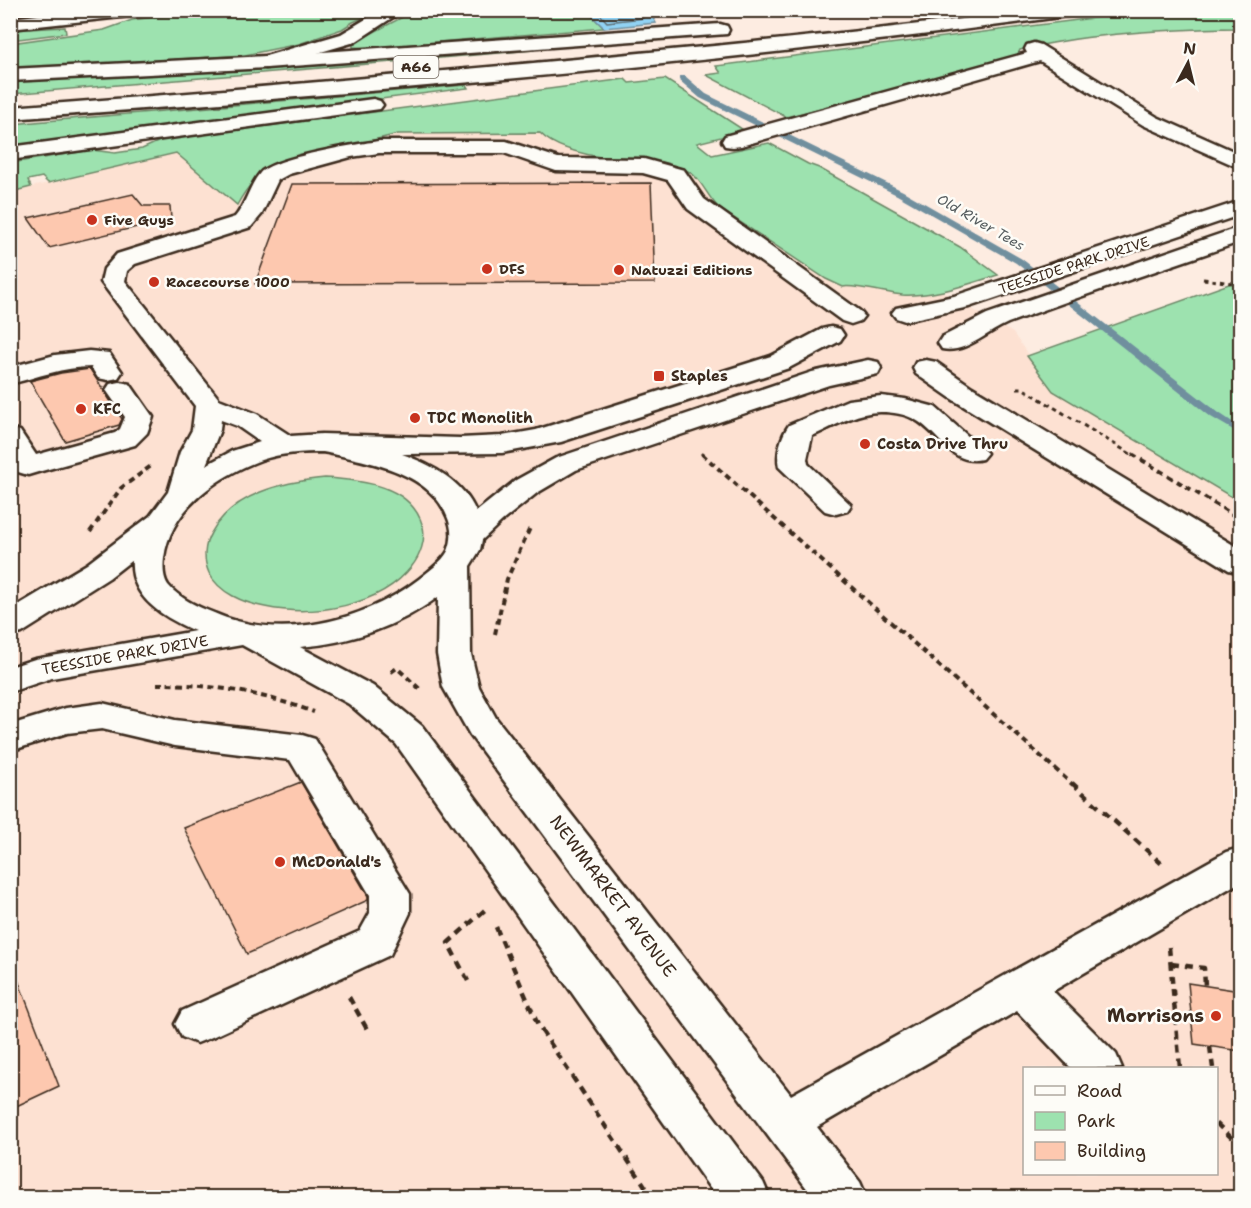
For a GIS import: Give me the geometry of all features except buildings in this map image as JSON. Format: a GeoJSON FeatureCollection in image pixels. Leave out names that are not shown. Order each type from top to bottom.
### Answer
{"type":"FeatureCollection","features":[{"type":"Feature","properties":{"kind":"main road"},"geometry":{"type":"LineString","coordinates":[[10,24],[140,10]]}},
{"type":"Feature","properties":{"kind":"main road"},"geometry":{"type":"LineString","coordinates":[[266,62],[348,38],[395,10]]}},
{"type":"Feature","properties":{"kind":"main road","name":"A66"},"geometry":{"type":"LineString","coordinates":[[421,99],[652,68],[944,10]]}},
{"type":"Feature","properties":{"kind":"main road","name":"A66"},"geometry":{"type":"LineString","coordinates":[[10,98],[478,62],[1074,10]]}},
{"type":"Feature","properties":{"kind":"main road","name":"A66"},"geometry":{"type":"LineString","coordinates":[[786,27],[819,33]]}},
{"type":"Feature","properties":{"kind":"main road","name":"A66"},"geometry":{"type":"LineString","coordinates":[[10,75],[266,62],[740,29]]}},
{"type":"Feature","properties":{"kind":"main road","name":"A66"},"geometry":{"type":"LineString","coordinates":[[10,113],[317,88],[819,33]]}},
{"type":"Feature","properties":{"kind":"main road"},"geometry":{"type":"LineString","coordinates":[[733,141],[1037,52],[1149,121],[1240,162]]}},
{"type":"Feature","properties":{"kind":"main road"},"geometry":{"type":"LineString","coordinates":[[10,154],[386,103]]}},
{"type":"Feature","properties":{"kind":"main road"},"geometry":{"type":"LineString","coordinates":[[285,445],[247,420],[209,405],[113,282],[112,274],[126,260],[243,222],[250,214],[268,176],[281,169],[350,151],[379,147],[506,147],[556,164],[620,165],[663,169],[676,175],[696,204],[869,317]]}},
{"type":"Feature","properties":{"kind":"main road","name":"TEESSIDE PARK DRIVE"},"geometry":{"type":"LineString","coordinates":[[322,443],[474,446],[521,442],[564,433],[780,362],[869,317],[960,302],[1240,208]]}},
{"type":"Feature","properties":{"kind":"main road","name":"TEESSIDE PARK DRIVE"},"geometry":{"type":"LineString","coordinates":[[951,343],[996,319],[1240,234]]}},
{"type":"Feature","properties":{"kind":"main road"},"geometry":{"type":"LineString","coordinates":[[247,635],[327,633],[388,613],[420,596],[514,494],[543,475],[566,464],[822,378],[898,370],[946,357],[951,343],[941,328],[919,316],[869,317],[831,343],[844,357],[898,370],[972,399],[1240,563]]}},
{"type":"Feature","properties":{"kind":"main road"},"geometry":{"type":"LineString","coordinates":[[10,376],[69,360],[100,359],[139,417],[133,433],[124,439],[28,466],[10,437]]}},
{"type":"Feature","properties":{"kind":"main road"},"geometry":{"type":"LineString","coordinates":[[836,505],[794,467],[792,459],[799,431],[858,405],[880,404],[905,407],[925,413],[972,453]]}},
{"type":"Feature","properties":{"kind":"main road"},"geometry":{"type":"LineString","coordinates":[[209,405],[206,430],[195,452],[183,493],[162,521],[147,557],[150,582],[168,603],[193,618],[247,635],[361,694],[409,735],[746,1197]]}},
{"type":"Feature","properties":{"kind":"main road"},"geometry":{"type":"LineString","coordinates":[[183,493],[230,463],[255,452],[285,445],[322,443]]}},
{"type":"Feature","properties":{"kind":"main road","name":"NEWMARKET AVENUE"},"geometry":{"type":"LineString","coordinates":[[322,443],[403,462],[447,492],[463,512],[454,654],[461,687],[483,726],[843,1197]]}},
{"type":"Feature","properties":{"kind":"main road"},"geometry":{"type":"LineString","coordinates":[[10,625],[98,571],[162,521]]}},
{"type":"Feature","properties":{"kind":"main road","name":"TEESSIDE PARK DRIVE"},"geometry":{"type":"LineString","coordinates":[[10,680],[47,667],[247,635]]}},
{"type":"Feature","properties":{"kind":"main road"},"geometry":{"type":"LineString","coordinates":[[10,738],[66,721],[102,716],[175,733],[302,748],[390,894],[390,913],[375,943],[197,1024]]}},
{"type":"Feature","properties":{"kind":"main road"},"geometry":{"type":"LineString","coordinates":[[785,1122],[1240,863]]}},
{"type":"Feature","properties":{"kind":"main road"},"geometry":{"type":"LineString","coordinates":[[1022,988],[1099,1067]]}},
{"type":"Feature","properties":{"kind":"path"},"geometry":{"type":"LineString","coordinates":[[1013,387],[1022,388],[1240,519]]}},
{"type":"Feature","properties":{"kind":"path"},"geometry":{"type":"LineString","coordinates":[[701,453],[1192,891]]}},
{"type":"Feature","properties":{"kind":"path"},"geometry":{"type":"LineString","coordinates":[[481,898],[488,908],[538,1025],[653,1197]]}},
{"type":"Feature","properties":{"kind":"path"},"geometry":{"type":"LineString","coordinates":[[468,981],[448,943],[488,908]]}},
{"type":"Feature","properties":{"kind":"path"},"geometry":{"type":"LineString","coordinates":[[1168,935],[1180,1067]]}},
{"type":"Feature","properties":{"kind":"path"},"geometry":{"type":"LineString","coordinates":[[1171,964],[1204,968],[1205,986]]}},
{"type":"Feature","properties":{"kind":"path"},"geometry":{"type":"LineString","coordinates":[[1210,1047],[1212,1067]]}},
{"type":"Feature","properties":{"kind":"path"},"geometry":{"type":"LineString","coordinates":[[1218,1125],[1240,1146]]}},
{"type":"Feature","properties":{"kind":"shaded area"},"geometry":{"type":"Polygon","coordinates":[[[566,109],[712,156],[1013,333],[1053,391],[1240,502],[1240,1197],[11,1197],[10,192],[176,153],[566,109]]]}},
{"type":"Feature","properties":{"kind":"green space"},"geometry":{"type":"Polygon","coordinates":[[[204,10],[380,11],[342,29],[299,44],[245,55],[11,69],[11,43],[104,30],[132,20],[204,10]]]}},
{"type":"Feature","properties":{"kind":"green space"},"geometry":{"type":"Polygon","coordinates":[[[414,11],[587,11],[604,28],[368,48],[353,47],[353,43],[414,11]]]}},
{"type":"Feature","properties":{"kind":"green space"},"geometry":{"type":"Polygon","coordinates":[[[1148,11],[1240,11],[1240,28],[1129,33],[1046,44],[1020,50],[1016,58],[786,117],[706,75],[721,73],[716,66],[1148,11]]]}},
{"type":"Feature","properties":{"kind":"green space"},"geometry":{"type":"Polygon","coordinates":[[[65,27],[66,33],[11,40],[11,30],[65,27]]]}},
{"type":"Feature","properties":{"kind":"green space"},"geometry":{"type":"Polygon","coordinates":[[[534,48],[534,50],[11,94],[11,82],[232,70],[534,48]]]}},
{"type":"Feature","properties":{"kind":"green space"},"geometry":{"type":"Polygon","coordinates":[[[625,79],[629,83],[665,79],[745,131],[697,143],[712,155],[769,143],[819,168],[960,247],[998,275],[927,294],[902,295],[843,287],[826,279],[719,208],[696,177],[686,170],[659,163],[584,154],[555,144],[540,133],[398,134],[279,163],[255,180],[237,205],[176,153],[48,183],[42,177],[28,180],[31,187],[11,192],[11,163],[92,150],[115,153],[142,149],[162,140],[625,79]]]}},
{"type":"Feature","properties":{"kind":"green space"},"geometry":{"type":"Polygon","coordinates":[[[466,85],[468,88],[11,146],[11,124],[466,85]]]}},
{"type":"Feature","properties":{"kind":"green space"},"geometry":{"type":"Polygon","coordinates":[[[1240,280],[1240,502],[1053,391],[1027,356],[1240,280]]]}},
{"type":"Feature","properties":{"kind":"green space"},"geometry":{"type":"Polygon","coordinates":[[[325,478],[369,483],[383,488],[408,502],[417,513],[424,532],[422,548],[412,566],[398,580],[364,600],[344,606],[304,611],[284,610],[241,600],[213,580],[206,563],[207,542],[220,519],[232,508],[260,492],[293,483],[325,478]]]}},
{"type":"Feature","properties":{"kind":"water"},"geometry":{"type":"Polygon","coordinates":[[[587,11],[649,11],[656,23],[604,28],[587,11]]]}},
{"type":"Feature","properties":{"kind":"waterway","name":"Old River Tees"},"geometry":{"type":"LineString","coordinates":[[682,78],[703,96],[900,193],[1019,261],[1215,415],[1240,431]]}},
{"type":"Feature","properties":{"kind":"place","name":"Five Guys"},"geometry":{"type":"Point","coordinates":[92,220]}},
{"type":"Feature","properties":{"kind":"place","name":"DFS"},"geometry":{"type":"Point","coordinates":[487,269]}},
{"type":"Feature","properties":{"kind":"place","name":"Natuzzi Editions"},"geometry":{"type":"Point","coordinates":[619,270]}},
{"type":"Feature","properties":{"kind":"place","name":"Racecourse 1000"},"geometry":{"type":"Point","coordinates":[154,282]}},
{"type":"Feature","properties":{"kind":"place","name":"Staples"},"geometry":{"type":"Point","coordinates":[659,376]}},
{"type":"Feature","properties":{"kind":"place","name":"KFC"},"geometry":{"type":"Point","coordinates":[81,409]}},
{"type":"Feature","properties":{"kind":"place","name":"TDC Monolith"},"geometry":{"type":"Point","coordinates":[415,418]}},
{"type":"Feature","properties":{"kind":"place","name":"Costa Drive Thru"},"geometry":{"type":"Point","coordinates":[865,444]}},
{"type":"Feature","properties":{"kind":"place","name":"McDonald's"},"geometry":{"type":"Point","coordinates":[280,862]}},
{"type":"Feature","properties":{"kind":"place","name":"Morrisons"},"geometry":{"type":"Point","coordinates":[1216,1016]}}]}
